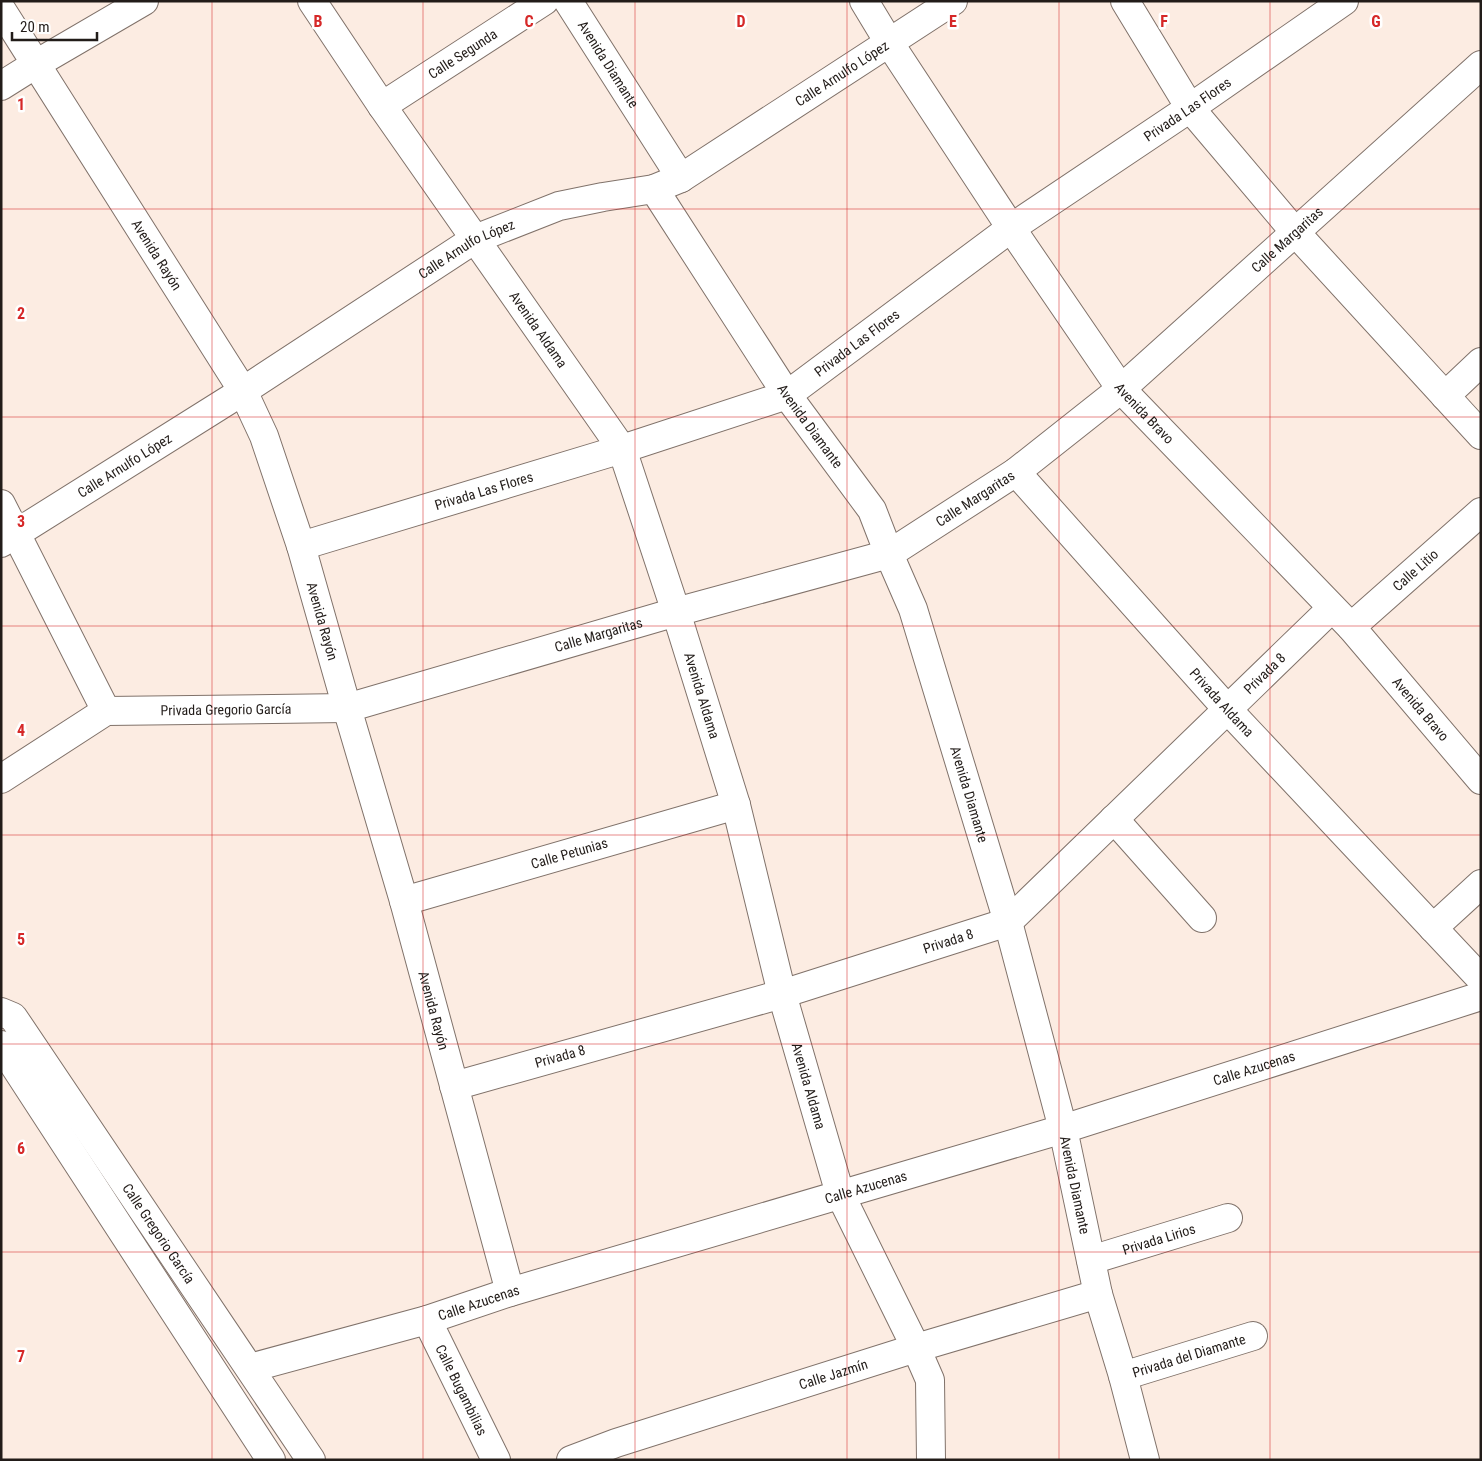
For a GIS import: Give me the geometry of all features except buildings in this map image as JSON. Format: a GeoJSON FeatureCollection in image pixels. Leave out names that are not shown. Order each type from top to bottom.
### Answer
{"type":"FeatureCollection","features":[{"type":"Feature","properties":{"kind":"street"},"geometry":{"type":"LineString","coordinates":[[1,86],[144,1]]}},
{"type":"Feature","properties":{"kind":"street","name":"Avenida Aldama"},"geometry":{"type":"LineString","coordinates":[[312,1],[382,106],[622,449],[676,612],[736,805],[782,994],[840,1194],[930,1380],[931,1460]]}},
{"type":"Feature","properties":{"kind":"street","name":"Calle Segunda"},"geometry":{"type":"LineString","coordinates":[[382,106],[544,1]]}},
{"type":"Feature","properties":{"kind":"street","name":"Avenida Bravo"},"geometry":{"type":"LineString","coordinates":[[864,1],[890,44],[1011,228],[1121,389],[1351,627],[1481,780]]}},
{"type":"Feature","properties":{"kind":"street","name":"Calle Arnulfo López"},"geometry":{"type":"LineString","coordinates":[[9,538],[243,391],[475,240],[559,206],[654,189],[681,178],[890,44],[953,1]]}},
{"type":"Feature","properties":{"kind":"street"},"geometry":{"type":"LineString","coordinates":[[1125,1],[1190,108],[1295,232],[1481,435]]}},
{"type":"Feature","properties":{"kind":"street","name":"Privada Las Flores"},"geometry":{"type":"LineString","coordinates":[[301,546],[622,449],[787,395],[1011,228],[1190,108],[1344,1]]}},
{"type":"Feature","properties":{"kind":"street","name":"Avenida Diamante"},"geometry":{"type":"LineString","coordinates":[[574,3],[681,178]]}},
{"type":"Feature","properties":{"kind":"street","name":"Avenida Rayón"},"geometry":{"type":"LineString","coordinates":[[1,8],[243,391],[264,436],[301,546],[404,901],[510,1292]]}},
{"type":"Feature","properties":{"kind":"street","name":"Calle Margaritas"},"geometry":{"type":"LineString","coordinates":[[347,708],[676,612],[889,554],[1016,472],[1121,389],[1481,65]]}},
{"type":"Feature","properties":{"kind":"street","name":"Avenida Diamante"},"geometry":{"type":"LineString","coordinates":[[654,189],[787,395],[872,510],[889,554],[914,609],[1008,922],[1063,1129],[1098,1294],[1124,1376],[1145,1460]]}},
{"type":"Feature","properties":{"kind":"street"},"geometry":{"type":"LineString","coordinates":[[1445,396],[1481,362]]}},
{"type":"Feature","properties":{"kind":"street","name":"Privada Aldama"},"geometry":{"type":"LineString","coordinates":[[1016,472],[1228,710],[1481,979]]}},
{"type":"Feature","properties":{"kind":"street"},"geometry":{"type":"LineString","coordinates":[[1,504],[9,538],[106,711],[1,779]]}},
{"type":"Feature","properties":{"kind":"street","name":"Calle Litio"},"geometry":{"type":"LineString","coordinates":[[1351,627],[1481,512]]}},
{"type":"Feature","properties":{"kind":"street","name":"Privada 8"},"geometry":{"type":"LineString","coordinates":[[454,1086],[782,994],[1008,922],[1332,608]]}},
{"type":"Feature","properties":{"kind":"street","name":"Privada Gregorio García"},"geometry":{"type":"LineString","coordinates":[[106,711],[347,708]]}},
{"type":"Feature","properties":{"kind":"street","name":"Calle Petunias"},"geometry":{"type":"LineString","coordinates":[[404,901],[736,805]]}},
{"type":"Feature","properties":{"kind":"street"},"geometry":{"type":"LineString","coordinates":[[1114,819],[1202,918]]}},
{"type":"Feature","properties":{"kind":"street"},"geometry":{"type":"LineString","coordinates":[[1433,928],[1481,884]]}},
{"type":"Feature","properties":{"kind":"street","name":"Calle Azucenas"},"geometry":{"type":"LineString","coordinates":[[250,1368],[427,1320],[510,1292],[1063,1129],[1481,996]]}},
{"type":"Feature","properties":{"kind":"street","name":"Calle Gregorio García"},"geometry":{"type":"LineString","coordinates":[[5,1021],[250,1368],[311,1460]]}},
{"type":"Feature","properties":{"kind":"street","name":"Calle Gregorio García"},"geometry":{"type":"LineString","coordinates":[[1,1045],[271,1460]]}},
{"type":"Feature","properties":{"kind":"street","name":"Privada Lirios"},"geometry":{"type":"LineString","coordinates":[[1091,1260],[1228,1218]]}},
{"type":"Feature","properties":{"kind":"street","name":"Calle Jazmín"},"geometry":{"type":"LineString","coordinates":[[571,1460],[616,1443],[916,1348],[1098,1294]]}},
{"type":"Feature","properties":{"kind":"street","name":"Calle Bugambilias"},"geometry":{"type":"LineString","coordinates":[[427,1320],[496,1460]]}},
{"type":"Feature","properties":{"kind":"street","name":"Privada del Diamante"},"geometry":{"type":"LineString","coordinates":[[1124,1376],[1253,1336]]}}]}
